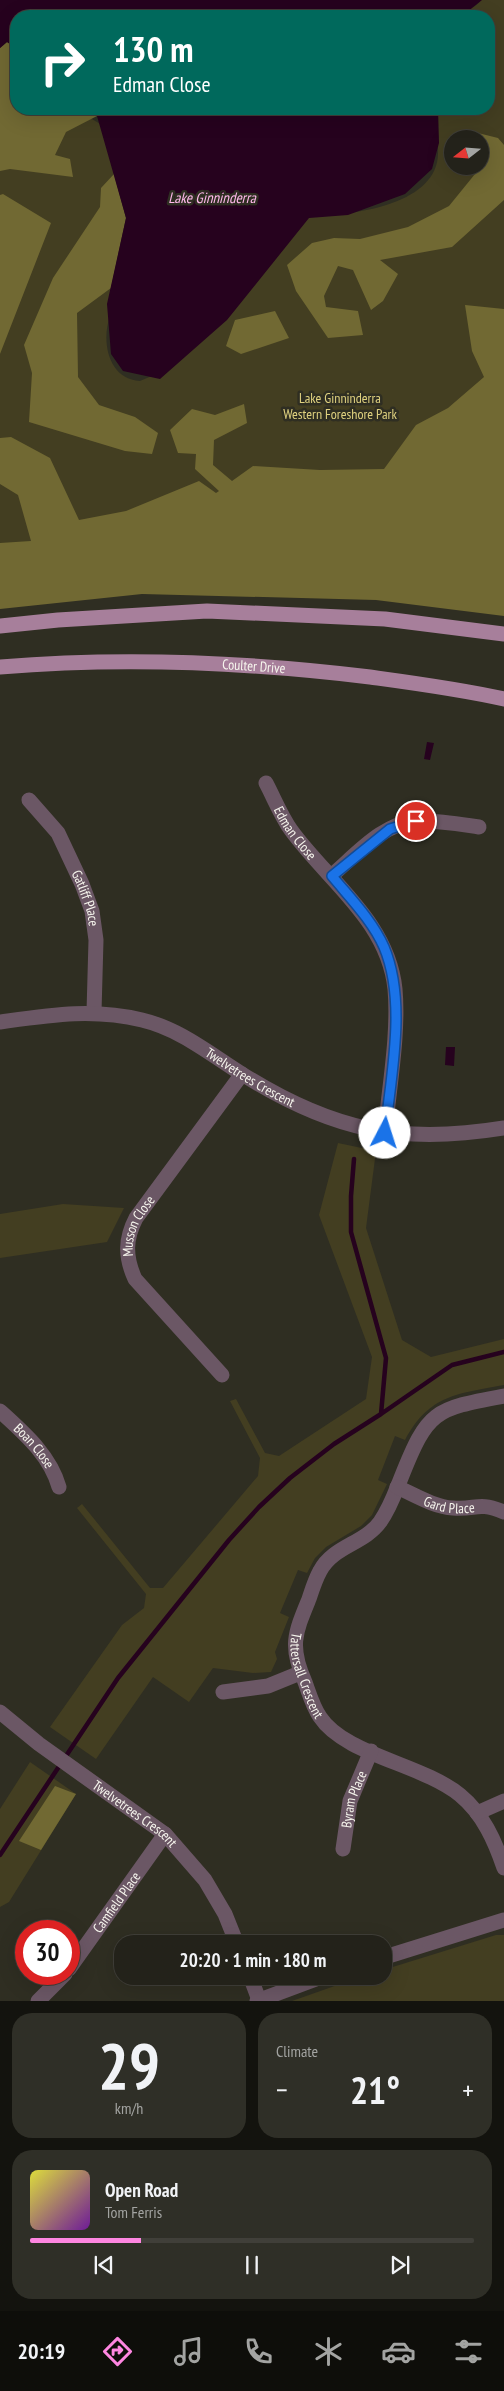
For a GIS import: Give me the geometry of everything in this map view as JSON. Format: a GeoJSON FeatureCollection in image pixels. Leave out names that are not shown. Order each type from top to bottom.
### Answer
{"type":"FeatureCollection","features":[{"type":"Feature","properties":{"kind":"main road"},"geometry":{"type":"LineString","coordinates":[[0,626],[58,620],[207,611],[385,619],[504,634]]}},
{"type":"Feature","properties":{"kind":"main road","name":"Coulter Drive"},"geometry":{"type":"LineString","coordinates":[[0,667],[120,662],[231,664],[327,672],[500,700]]}},
{"type":"Feature","properties":{"kind":"street","name":"Edman Close"},"geometry":{"type":"LineString","coordinates":[[266,783],[290,829],[368,920],[383,946],[395,990],[395,1020],[385,1133]]}},
{"type":"Feature","properties":{"kind":"street","name":"Gatliff Place"},"geometry":{"type":"LineString","coordinates":[[29,800],[58,833],[82,884],[92,911],[96,940],[94,1012]]}},
{"type":"Feature","properties":{"kind":"street"},"geometry":{"type":"LineString","coordinates":[[332,876],[375,839],[398,825],[425,821],[479,827]]}},
{"type":"Feature","properties":{"kind":"street","name":"Twelvetrees Crescent"},"geometry":{"type":"LineString","coordinates":[[0,1022],[53,1014],[94,1012],[144,1021],[175,1032],[288,1102],[325,1118],[385,1133],[446,1135],[504,1128]]}},
{"type":"Feature","properties":{"kind":"street","name":"Musson Close"},"geometry":{"type":"LineString","coordinates":[[222,1375],[135,1279],[128,1262],[127,1244],[136,1218],[242,1074]]}},
{"type":"Feature","properties":{"kind":"street","name":"Tattersall Crescent"},"geometry":{"type":"LineString","coordinates":[[504,1396],[462,1404],[436,1416],[423,1428],[414,1444],[387,1513],[377,1526],[364,1536],[332,1555],[320,1570],[296,1631],[294,1651],[300,1673],[319,1716],[332,1731],[349,1742],[439,1781],[460,1795],[477,1813],[490,1833],[504,1868]]}},
{"type":"Feature","properties":{"kind":"street","name":"Boan Close"},"geometry":{"type":"LineString","coordinates":[[0,1410],[45,1456],[54,1471],[59,1487]]}},
{"type":"Feature","properties":{"kind":"street","name":"Gard Place"},"geometry":{"type":"LineString","coordinates":[[397,1487],[441,1506],[455,1509],[479,1505],[489,1506],[504,1512]]}},
{"type":"Feature","properties":{"kind":"street"},"geometry":{"type":"LineString","coordinates":[[223,1692],[268,1686],[300,1673]]}},
{"type":"Feature","properties":{"kind":"street","name":"Twelvetrees Crescent"},"geometry":{"type":"LineString","coordinates":[[0,1712],[65,1762],[165,1834],[205,1880],[225,1914],[233,1935]]}},
{"type":"Feature","properties":{"kind":"street","name":"Byram Place"},"geometry":{"type":"LineString","coordinates":[[343,1849],[350,1801],[371,1751]]}},
{"type":"Feature","properties":{"kind":"street"},"geometry":{"type":"LineString","coordinates":[[477,1813],[504,1801]]}},
{"type":"Feature","properties":{"kind":"street","name":"Camfield Place"},"geometry":{"type":"LineString","coordinates":[[80,1954],[165,1834]]}},
{"type":"Feature","properties":{"kind":"street"},"geometry":{"type":"LineString","coordinates":[[392,1955],[504,1920]]}},
{"type":"Feature","properties":{"kind":"street"},"geometry":{"type":"LineString","coordinates":[[38,2001],[54,1985]]}},
{"type":"Feature","properties":{"kind":"street"},"geometry":{"type":"LineString","coordinates":[[253,1985],[258,2000],[299,1985]]}},
{"type":"Feature","properties":{"kind":"green space","name":"Lake Ginninderra Western Foreshore Park"},"geometry":{"type":"Polygon","coordinates":[[[481,0],[504,0],[504,587],[0,579],[0,73],[10,96],[10,115],[85,115],[107,128],[118,142],[110,316],[106,336],[107,347],[114,366],[121,374],[129,379],[140,381],[154,375],[305,215],[343,214],[386,205],[406,197],[423,186],[434,171],[438,153],[436,136],[428,115],[495,115],[495,10],[468,10],[481,0]]]}},
{"type":"Feature","properties":{"kind":"green space"},"geometry":{"type":"Polygon","coordinates":[[[338,1143],[376,1151],[366,1228],[402,1340],[431,1357],[504,1339],[504,1385],[459,1394],[446,1399],[424,1413],[405,1440],[395,1436],[378,1480],[387,1484],[372,1515],[361,1526],[326,1547],[315,1558],[307,1573],[298,1570],[280,1613],[289,1617],[275,1652],[277,1659],[271,1672],[253,1673],[213,1668],[189,1702],[153,1677],[96,1759],[50,1727],[122,1625],[144,1608],[146,1594],[77,1508],[82,1504],[150,1588],[163,1588],[258,1476],[260,1458],[230,1401],[236,1399],[265,1453],[279,1456],[366,1399],[372,1357],[319,1215],[338,1143]]]}},
{"type":"Feature","properties":{"kind":"green space"},"geometry":{"type":"Polygon","coordinates":[[[63,1204],[124,1208],[107,1242],[0,1258],[0,1214],[63,1204]]]}},
{"type":"Feature","properties":{"kind":"green space"},"geometry":{"type":"Polygon","coordinates":[[[30,1762],[76,1794],[9,1902],[0,1907],[0,1809],[30,1762]]]}},
{"type":"Feature","properties":{"kind":"green space"},"geometry":{"type":"Polygon","coordinates":[[[496,1935],[504,1935],[504,2001],[292,2001],[337,1985],[392,1985],[392,1967],[496,1935]]]}},
{"type":"Feature","properties":{"kind":"shaded area"},"geometry":{"type":"Polygon","coordinates":[[[7,42],[10,44],[10,115],[97,115],[66,132],[55,155],[70,159],[73,177],[10,169],[0,171],[0,48],[7,42]]]}},
{"type":"Feature","properties":{"kind":"shaded area"},"geometry":{"type":"Polygon","coordinates":[[[489,136],[498,138],[504,145],[504,200],[452,247],[380,260],[398,274],[383,301],[371,310],[353,270],[338,266],[324,296],[326,307],[358,311],[363,335],[328,338],[296,291],[287,265],[312,243],[334,238],[360,239],[408,227],[449,206],[474,175],[489,175],[489,136]]]}},
{"type":"Feature","properties":{"kind":"shaded area"},"geometry":{"type":"Polygon","coordinates":[[[114,174],[126,218],[111,288],[77,313],[78,377],[99,405],[135,417],[158,433],[152,454],[125,451],[29,422],[32,373],[24,345],[53,278],[100,207],[101,188],[114,174]]]}},
{"type":"Feature","properties":{"kind":"shaded area"},"geometry":{"type":"Polygon","coordinates":[[[3,194],[51,223],[0,354],[0,195],[3,194]]]}},
{"type":"Feature","properties":{"kind":"shaded area"},"geometry":{"type":"Polygon","coordinates":[[[465,305],[504,309],[504,616],[376,600],[142,594],[0,609],[0,543],[31,541],[18,495],[0,484],[0,438],[11,437],[50,458],[79,520],[126,511],[199,481],[216,493],[219,491],[195,469],[196,454],[178,453],[170,430],[192,409],[215,415],[244,404],[247,423],[214,440],[213,465],[232,481],[253,466],[320,470],[384,469],[416,425],[448,408],[484,377],[472,351],[465,305]]]}},
{"type":"Feature","properties":{"kind":"shaded area"},"geometry":{"type":"Polygon","coordinates":[[[275,311],[289,338],[241,354],[226,346],[235,320],[275,311]]]}},
{"type":"Feature","properties":{"kind":"shaded area"},"geometry":{"type":"Polygon","coordinates":[[[55,1786],[76,1794],[41,1850],[19,1841],[55,1786]]]}},
{"type":"Feature","properties":{"kind":"water"},"geometry":{"type":"Polygon","coordinates":[[[0,0],[482,0],[470,10],[10,10],[10,44],[7,42],[0,48],[0,0]]]}},
{"type":"Feature","properties":{"kind":"water","name":"Lake Ginninderra"},"geometry":{"type":"Polygon","coordinates":[[[97,115],[438,115],[439,143],[432,169],[405,194],[348,215],[309,218],[227,320],[160,379],[123,371],[111,354],[107,304],[126,218],[97,115]]]}},
{"type":"Feature","properties":{"kind":"water"},"geometry":{"type":"Polygon","coordinates":[[[427,742],[434,743],[430,760],[424,759],[427,742]]]}},
{"type":"Feature","properties":{"kind":"water"},"geometry":{"type":"Polygon","coordinates":[[[446,1047],[455,1047],[454,1066],[445,1065],[446,1047]]]}},
{"type":"Feature","properties":{"kind":"waterway"},"geometry":{"type":"LineString","coordinates":[[0,1855],[118,1678],[229,1540],[259,1507],[290,1478],[334,1444],[381,1414],[386,1358],[351,1232],[354,1159]]}},
{"type":"Feature","properties":{"kind":"waterway"},"geometry":{"type":"LineString","coordinates":[[381,1414],[452,1365],[504,1352]]}},
{"type":"Feature","properties":{"kind":"route"},"geometry":{"type":"LineString","coordinates":[[385,1133],[395,1020],[395,990],[392,975],[383,946],[368,920],[332,876],[375,839],[390,829],[416,821]]}}]}
